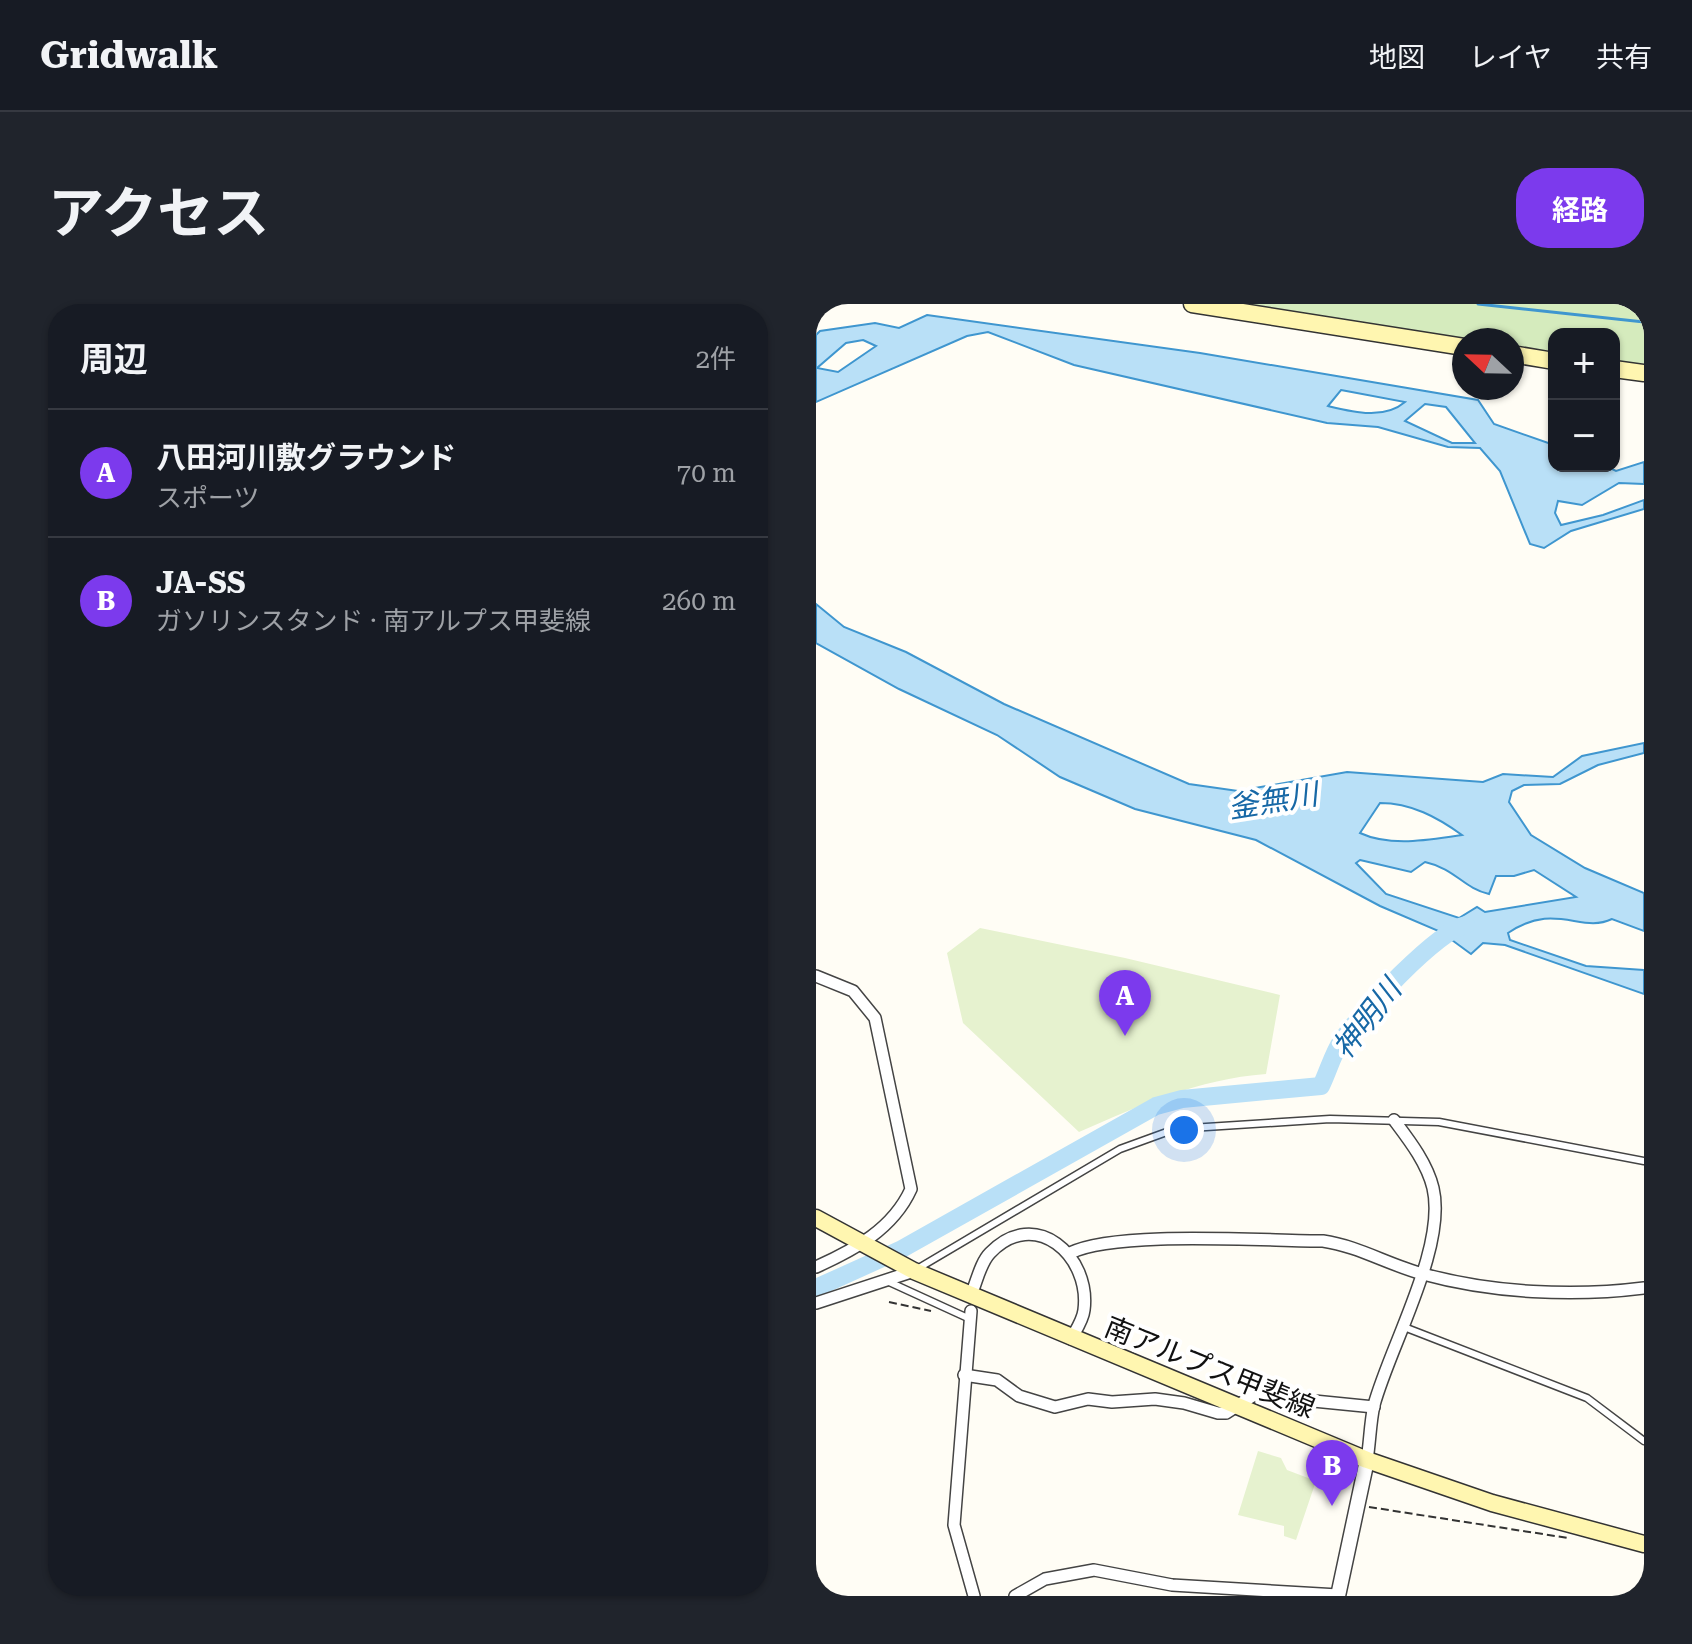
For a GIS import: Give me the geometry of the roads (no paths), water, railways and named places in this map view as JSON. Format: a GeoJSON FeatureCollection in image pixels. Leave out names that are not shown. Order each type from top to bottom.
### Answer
{"type":"FeatureCollection","features":[{"type":"Feature","properties":{"kind":"main road"},"geometry":{"type":"LineString","coordinates":[[1192,304],[1452,345]]}},
{"type":"Feature","properties":{"kind":"main road"},"geometry":{"type":"LineString","coordinates":[[1524,356],[1548,360]]}},
{"type":"Feature","properties":{"kind":"main road"},"geometry":{"type":"LineString","coordinates":[[1620,370],[1644,373]]}},
{"type":"Feature","properties":{"kind":"main road","name":"南アルプス甲斐線"},"geometry":{"type":"LineString","coordinates":[[816,1218],[908,1268],[1071,1339],[1367,1460],[1492,1503],[1644,1544]]}},
{"type":"Feature","properties":{"kind":"street"},"geometry":{"type":"LineString","coordinates":[[816,976],[853,991],[875,1018],[911,1189],[907,1199],[865,1247],[816,1267]]}},
{"type":"Feature","properties":{"kind":"street"},"geometry":{"type":"LineString","coordinates":[[1015,1596],[1045,1579],[1094,1570],[1172,1585],[1338,1596],[1367,1460],[1374,1407],[1432,1236],[1433,1190],[1414,1145],[1394,1120]]}},
{"type":"Feature","properties":{"kind":"street"},"geometry":{"type":"LineString","coordinates":[[974,1287],[988,1254],[1017,1236],[1043,1237],[1070,1253],[1081,1272],[1085,1292],[1084,1314],[1071,1339]]}},
{"type":"Feature","properties":{"kind":"street"},"geometry":{"type":"LineString","coordinates":[[1070,1253],[1088,1244],[1164,1240],[1323,1241],[1421,1274],[1499,1288],[1622,1291],[1644,1288]]}},
{"type":"Feature","properties":{"kind":"street"},"geometry":{"type":"LineString","coordinates":[[816,1303],[887,1281],[908,1268]]}},
{"type":"Feature","properties":{"kind":"street"},"geometry":{"type":"LineString","coordinates":[[970,1315],[954,1525],[974,1596]]}},
{"type":"Feature","properties":{"kind":"street"},"geometry":{"type":"LineString","coordinates":[[964,1375],[997,1380],[1019,1396],[1055,1407],[1088,1399],[1112,1402],[1155,1399],[1218,1413],[1254,1395],[1374,1407]]}},
{"type":"Feature","properties":{"kind":"lane"},"geometry":{"type":"LineString","coordinates":[[908,1268],[1120,1149],[1175,1129],[1330,1119],[1439,1122],[1644,1161]]}},
{"type":"Feature","properties":{"kind":"lane"},"geometry":{"type":"LineString","coordinates":[[887,1281],[970,1315]]}},
{"type":"Feature","properties":{"kind":"lane"},"geometry":{"type":"LineString","coordinates":[[1402,1327],[1587,1398],[1644,1441]]}},
{"type":"Feature","properties":{"kind":"water"},"geometry":{"type":"Polygon","coordinates":[[[927,315],[1200,353],[1452,396],[1452,400],[1478,400],[1494,424],[1548,443],[1548,472],[1620,472],[1644,462],[1644,484],[1619,483],[1582,505],[1558,501],[1555,513],[1561,525],[1603,515],[1644,500],[1644,509],[1571,531],[1544,548],[1530,544],[1500,471],[1480,448],[1448,447],[1378,427],[1327,423],[1074,365],[988,332],[967,336],[816,402],[816,335],[820,331],[875,323],[899,328],[927,315]],[[863,340],[846,343],[817,368],[838,372],[876,346],[863,340]],[[1341,390],[1328,406],[1378,413],[1397,408],[1405,402],[1341,390]],[[1425,404],[1405,421],[1452,443],[1475,443],[1446,407],[1425,404]]]}},
{"type":"Feature","properties":{"kind":"water","name":"釜無川"},"geometry":{"type":"Polygon","coordinates":[[[816,604],[844,627],[906,652],[1004,704],[1189,784],[1238,791],[1347,772],[1483,782],[1503,774],[1553,777],[1582,756],[1644,743],[1644,753],[1598,765],[1560,784],[1524,785],[1512,791],[1509,802],[1531,835],[1585,868],[1644,893],[1644,931],[1612,919],[1589,923],[1553,918],[1525,924],[1508,933],[1510,940],[1586,966],[1644,970],[1644,994],[1505,945],[1483,943],[1471,954],[1441,932],[1380,906],[1256,840],[1135,809],[1060,777],[997,735],[899,689],[816,643],[816,604]],[[1380,803],[1360,833],[1397,841],[1462,835],[1423,812],[1402,805],[1380,803]],[[1360,860],[1356,863],[1386,894],[1459,918],[1477,907],[1485,912],[1576,897],[1534,870],[1514,876],[1496,876],[1489,894],[1425,862],[1411,872],[1360,860]]]}},
{"type":"Feature","properties":{"kind":"waterway"},"geometry":{"type":"LineString","coordinates":[[1478,304],[1644,322]]}},
{"type":"Feature","properties":{"kind":"waterway","name":"神明川"},"geometry":{"type":"LineString","coordinates":[[816,1288],[900,1250],[1156,1106],[1182,1099],[1321,1086],[1339,1045],[1365,1012],[1419,957],[1466,925]]}},
{"type":"Feature","properties":{"kind":"place","name":"八田河川敷グラウンド"},"geometry":{"type":"Point","coordinates":[1125,1036]}},
{"type":"Feature","properties":{"kind":"place","name":"JA-SS"},"geometry":{"type":"Point","coordinates":[1332,1506]}}]}
